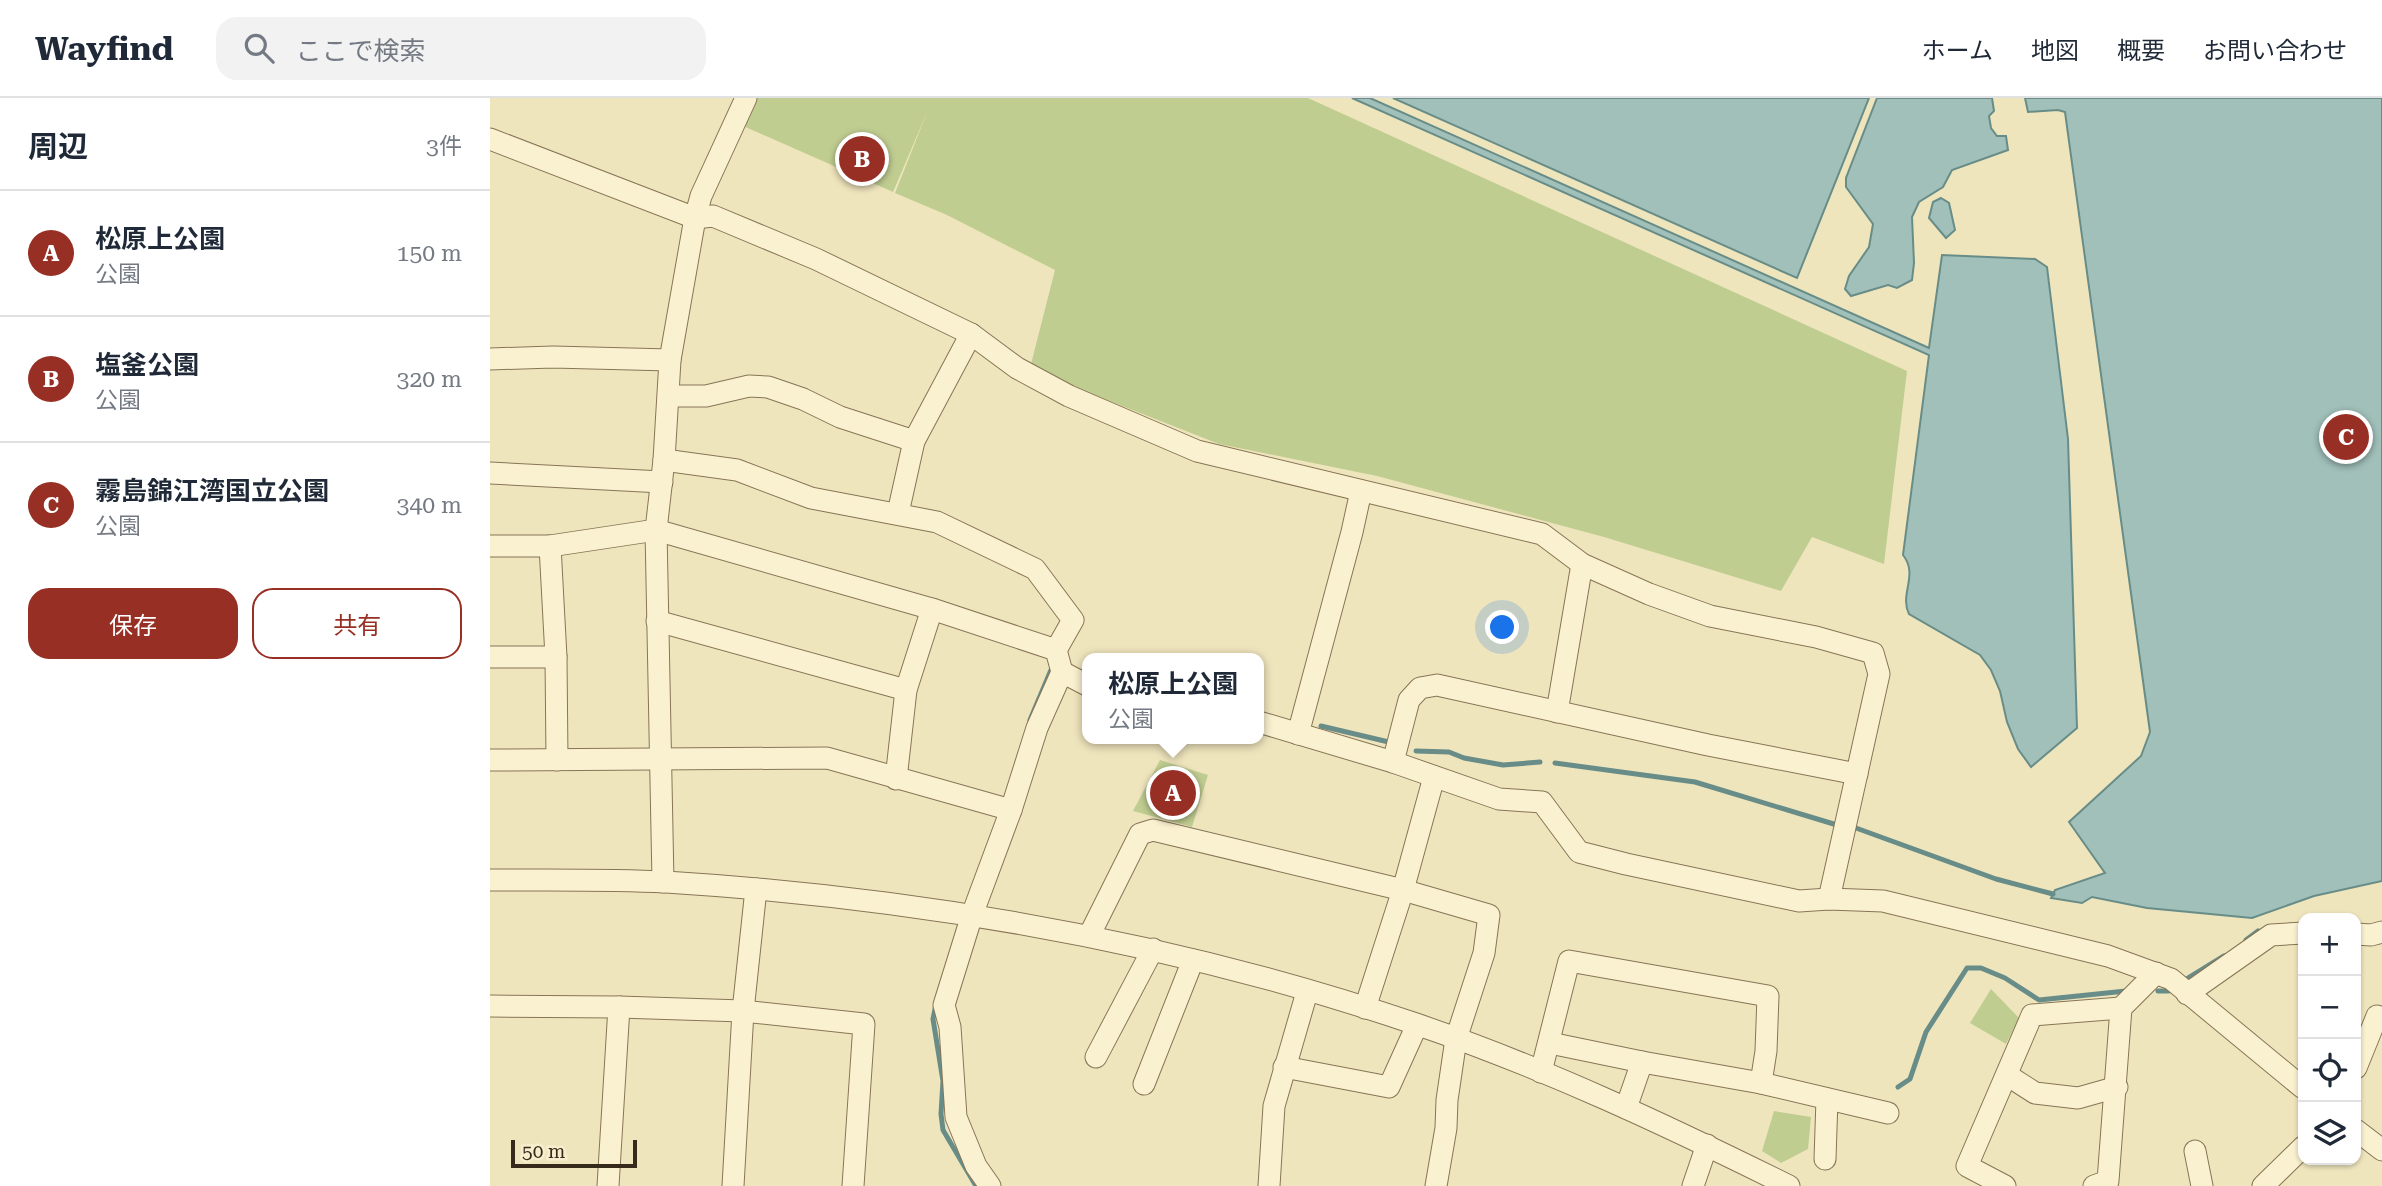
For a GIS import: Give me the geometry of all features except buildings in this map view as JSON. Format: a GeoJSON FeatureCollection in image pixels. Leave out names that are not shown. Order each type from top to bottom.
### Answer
{"type":"FeatureCollection","features":[{"type":"Feature","properties":{"kind":"street"},"geometry":{"type":"LineString","coordinates":[[663,882],[656,530],[664,460],[670,360],[701,196],[746,98]]}},
{"type":"Feature","properties":{"kind":"street"},"geometry":{"type":"LineString","coordinates":[[490,139],[695,218],[713,216],[816,259],[971,334],[1017,368],[1069,396],[1197,450],[1542,534],[1581,564],[1649,594],[1710,616],[1816,637],[1872,653],[1879,674],[1829,899]]}},
{"type":"Feature","properties":{"kind":"street"},"geometry":{"type":"LineString","coordinates":[[898,513],[914,441],[971,334]]}},
{"type":"Feature","properties":{"kind":"street"},"geometry":{"type":"LineString","coordinates":[[490,359],[553,357],[670,360]]}},
{"type":"Feature","properties":{"kind":"street"},"geometry":{"type":"LineString","coordinates":[[668,396],[706,396],[749,386],[768,387],[803,399],[840,417],[914,441]]}},
{"type":"Feature","properties":{"kind":"street"},"geometry":{"type":"LineString","coordinates":[[664,460],[737,470],[811,498],[937,522],[1035,569],[1073,620],[1056,650],[1062,672],[1037,728],[1011,810],[972,915],[944,1005],[950,1027],[956,1117],[976,1166],[990,1186]]}},
{"type":"Feature","properties":{"kind":"street"},"geometry":{"type":"LineString","coordinates":[[490,473],[662,482]]}},
{"type":"Feature","properties":{"kind":"street"},"geometry":{"type":"LineString","coordinates":[[1298,734],[1361,491]]}},
{"type":"Feature","properties":{"kind":"street"},"geometry":{"type":"LineString","coordinates":[[490,546],[550,546],[656,530],[932,609],[1056,650]]}},
{"type":"Feature","properties":{"kind":"street"},"geometry":{"type":"LineString","coordinates":[[550,546],[556,657],[557,760]]}},
{"type":"Feature","properties":{"kind":"street"},"geometry":{"type":"LineString","coordinates":[[1557,712],[1581,564]]}},
{"type":"Feature","properties":{"kind":"street"},"geometry":{"type":"LineString","coordinates":[[896,779],[906,690],[932,609]]}},
{"type":"Feature","properties":{"kind":"street"},"geometry":{"type":"LineString","coordinates":[[657,621],[906,690]]}},
{"type":"Feature","properties":{"kind":"street"},"geometry":{"type":"LineString","coordinates":[[490,657],[556,657]]}},
{"type":"Feature","properties":{"kind":"street"},"geometry":{"type":"LineString","coordinates":[[1062,672],[1082,682]]}},
{"type":"Feature","properties":{"kind":"street"},"geometry":{"type":"LineString","coordinates":[[1393,762],[1409,700],[1420,688],[1437,685],[1708,745],[1857,774]]}},
{"type":"Feature","properties":{"kind":"street"},"geometry":{"type":"LineString","coordinates":[[1264,724],[1393,762],[1499,799],[1542,802],[1579,852],[1798,901],[1883,901],[2108,956],[2171,979],[2298,1084]]}},
{"type":"Feature","properties":{"kind":"street"},"geometry":{"type":"LineString","coordinates":[[490,760],[827,758],[1011,810]]}},
{"type":"Feature","properties":{"kind":"street"},"geometry":{"type":"LineString","coordinates":[[1365,1008],[1403,890],[1434,777]]}},
{"type":"Feature","properties":{"kind":"street"},"geometry":{"type":"LineString","coordinates":[[1089,936],[1140,834],[1153,830],[1403,890],[1489,915],[1484,953],[1456,1039],[1436,1186]]}},
{"type":"Feature","properties":{"kind":"street"},"geometry":{"type":"LineString","coordinates":[[490,880],[663,882],[756,889],[972,915],[1153,949],[1365,1008],[1456,1039],[1626,1108],[1789,1186]]}},
{"type":"Feature","properties":{"kind":"street"},"geometry":{"type":"LineString","coordinates":[[733,1186],[743,1011],[756,889]]}},
{"type":"Feature","properties":{"kind":"street"},"geometry":{"type":"LineString","coordinates":[[2361,934],[2382,932]]}},
{"type":"Feature","properties":{"kind":"street"},"geometry":{"type":"LineString","coordinates":[[2187,994],[2271,935],[2298,933]]}},
{"type":"Feature","properties":{"kind":"street"},"geometry":{"type":"LineString","coordinates":[[1096,1057],[1153,949]]}},
{"type":"Feature","properties":{"kind":"street"},"geometry":{"type":"LineString","coordinates":[[1144,1084],[1194,960]]}},
{"type":"Feature","properties":{"kind":"street"},"geometry":{"type":"LineString","coordinates":[[1541,1072],[1569,961],[1768,996],[1766,1051],[1761,1083]]}},
{"type":"Feature","properties":{"kind":"street"},"geometry":{"type":"LineString","coordinates":[[2005,1186],[1967,1166],[2032,1014],[2121,1008],[2156,973]]}},
{"type":"Feature","properties":{"kind":"street"},"geometry":{"type":"LineString","coordinates":[[1269,1186],[1274,1106],[1307,992]]}},
{"type":"Feature","properties":{"kind":"street"},"geometry":{"type":"LineString","coordinates":[[490,1006],[743,1011],[864,1024],[853,1186]]}},
{"type":"Feature","properties":{"kind":"street"},"geometry":{"type":"LineString","coordinates":[[608,1186],[619,1007]]}},
{"type":"Feature","properties":{"kind":"street"},"geometry":{"type":"LineString","coordinates":[[2094,1186],[2108,1181],[2121,1008]]}},
{"type":"Feature","properties":{"kind":"street"},"geometry":{"type":"LineString","coordinates":[[2361,1056],[2377,1016]]}},
{"type":"Feature","properties":{"kind":"street"},"geometry":{"type":"LineString","coordinates":[[1284,1067],[1389,1087],[1417,1025]]}},
{"type":"Feature","properties":{"kind":"street"},"geometry":{"type":"LineString","coordinates":[[1550,1043],[1761,1083],[1888,1113]]}},
{"type":"Feature","properties":{"kind":"street"},"geometry":{"type":"LineString","coordinates":[[1626,1108],[1642,1062]]}},
{"type":"Feature","properties":{"kind":"street"},"geometry":{"type":"LineString","coordinates":[[2007,1075],[2035,1093],[2078,1098],[2117,1087]]}},
{"type":"Feature","properties":{"kind":"street"},"geometry":{"type":"LineString","coordinates":[[1825,1159],[1827,1099]]}},
{"type":"Feature","properties":{"kind":"street"},"geometry":{"type":"LineString","coordinates":[[2361,1134],[2382,1150]]}},
{"type":"Feature","properties":{"kind":"street"},"geometry":{"type":"LineString","coordinates":[[1693,1186],[1707,1145]]}},
{"type":"Feature","properties":{"kind":"street"},"geometry":{"type":"LineString","coordinates":[[2195,1151],[2202,1186]]}},
{"type":"Feature","properties":{"kind":"street"},"geometry":{"type":"LineString","coordinates":[[2263,1186],[2298,1152]]}},
{"type":"Feature","properties":{"kind":"green space"},"geometry":{"type":"Polygon","coordinates":[[[756,98],[1308,98],[1907,371],[1884,564],[1812,537],[1781,591],[1604,537],[1377,476],[1219,444],[1084,391],[1031,364],[1055,270],[947,215],[895,193],[928,110],[893,192],[743,126],[756,98]]]}},
{"type":"Feature","properties":{"kind":"green space"},"geometry":{"type":"Polygon","coordinates":[[[1160,760],[1208,775],[1192,827],[1133,811],[1160,760]]]}},
{"type":"Feature","properties":{"kind":"green space"},"geometry":{"type":"Polygon","coordinates":[[[1991,989],[2019,1018],[2006,1044],[1970,1023],[1991,989]]]}},
{"type":"Feature","properties":{"kind":"green space"},"geometry":{"type":"Polygon","coordinates":[[[1774,1111],[1811,1117],[1808,1149],[1781,1163],[1762,1151],[1774,1111]]]}},
{"type":"Feature","properties":{"kind":"water"},"geometry":{"type":"Polygon","coordinates":[[[1352,98],[1370,98],[1929,348],[1942,255],[2035,259],[2047,267],[2068,439],[2077,728],[2031,767],[2018,749],[2007,722],[2000,691],[1991,670],[1980,655],[1909,614],[1906,599],[1909,570],[1903,555],[1929,355],[1352,98]]]}},
{"type":"Feature","properties":{"kind":"water"},"geometry":{"type":"Polygon","coordinates":[[[1393,98],[1869,98],[1797,278],[1393,98]]]}},
{"type":"Feature","properties":{"kind":"water"},"geometry":{"type":"Polygon","coordinates":[[[1877,98],[1992,98],[1994,111],[1989,116],[1991,128],[1997,136],[2006,136],[2008,150],[1952,170],[1943,187],[1919,202],[1912,217],[1912,280],[1897,288],[1888,285],[1851,296],[1845,289],[1849,276],[1869,247],[1873,224],[1846,187],[1846,178],[1877,98]]]}},
{"type":"Feature","properties":{"kind":"water"},"geometry":{"type":"Polygon","coordinates":[[[2025,98],[2382,98],[2382,881],[2314,896],[2252,918],[2147,908],[2092,897],[2082,903],[2051,898],[2055,890],[2105,873],[2069,822],[2141,756],[2150,732],[2065,112],[2028,112],[2025,98]]]}},
{"type":"Feature","properties":{"kind":"water"},"geometry":{"type":"Polygon","coordinates":[[[1941,198],[1949,203],[1955,230],[1946,238],[1929,218],[1933,202],[1941,198]]]}},
{"type":"Feature","properties":{"kind":"waterway"},"geometry":{"type":"LineString","coordinates":[[1030,720],[1051,670]]}},
{"type":"Feature","properties":{"kind":"waterway"},"geometry":{"type":"LineString","coordinates":[[1321,726],[1393,743]]}},
{"type":"Feature","properties":{"kind":"waterway"},"geometry":{"type":"LineString","coordinates":[[1416,751],[1449,752],[1464,758],[1503,765],[1540,762]]}},
{"type":"Feature","properties":{"kind":"waterway"},"geometry":{"type":"LineString","coordinates":[[1555,763],[1695,782],[1837,825]]}},
{"type":"Feature","properties":{"kind":"waterway"},"geometry":{"type":"LineString","coordinates":[[1856,828],[1996,879],[2053,894]]}},
{"type":"Feature","properties":{"kind":"waterway"},"geometry":{"type":"LineString","coordinates":[[2246,940],[2258,931]]}},
{"type":"Feature","properties":{"kind":"waterway"},"geometry":{"type":"LineString","coordinates":[[2185,980],[2224,956]]}},
{"type":"Feature","properties":{"kind":"waterway"},"geometry":{"type":"LineString","coordinates":[[1898,1087],[1910,1079],[1926,1032],[1967,968],[1981,968],[2005,978],[2039,1000],[2126,991]]}},
{"type":"Feature","properties":{"kind":"waterway"},"geometry":{"type":"LineString","coordinates":[[2158,991],[2169,991]]}},
{"type":"Feature","properties":{"kind":"waterway"},"geometry":{"type":"LineString","coordinates":[[936,1004],[933,1019],[943,1081],[943,1130],[976,1186]]}},
{"type":"Feature","properties":{"kind":"place","name":"塩釜公園"},"geometry":{"type":"Point","coordinates":[862,159]}},
{"type":"Feature","properties":{"kind":"place","name":"霧島錦江湾国立公園"},"geometry":{"type":"Point","coordinates":[2346,437]}},
{"type":"Feature","properties":{"kind":"place","name":"松原上公園"},"geometry":{"type":"Point","coordinates":[1173,793]}}]}
